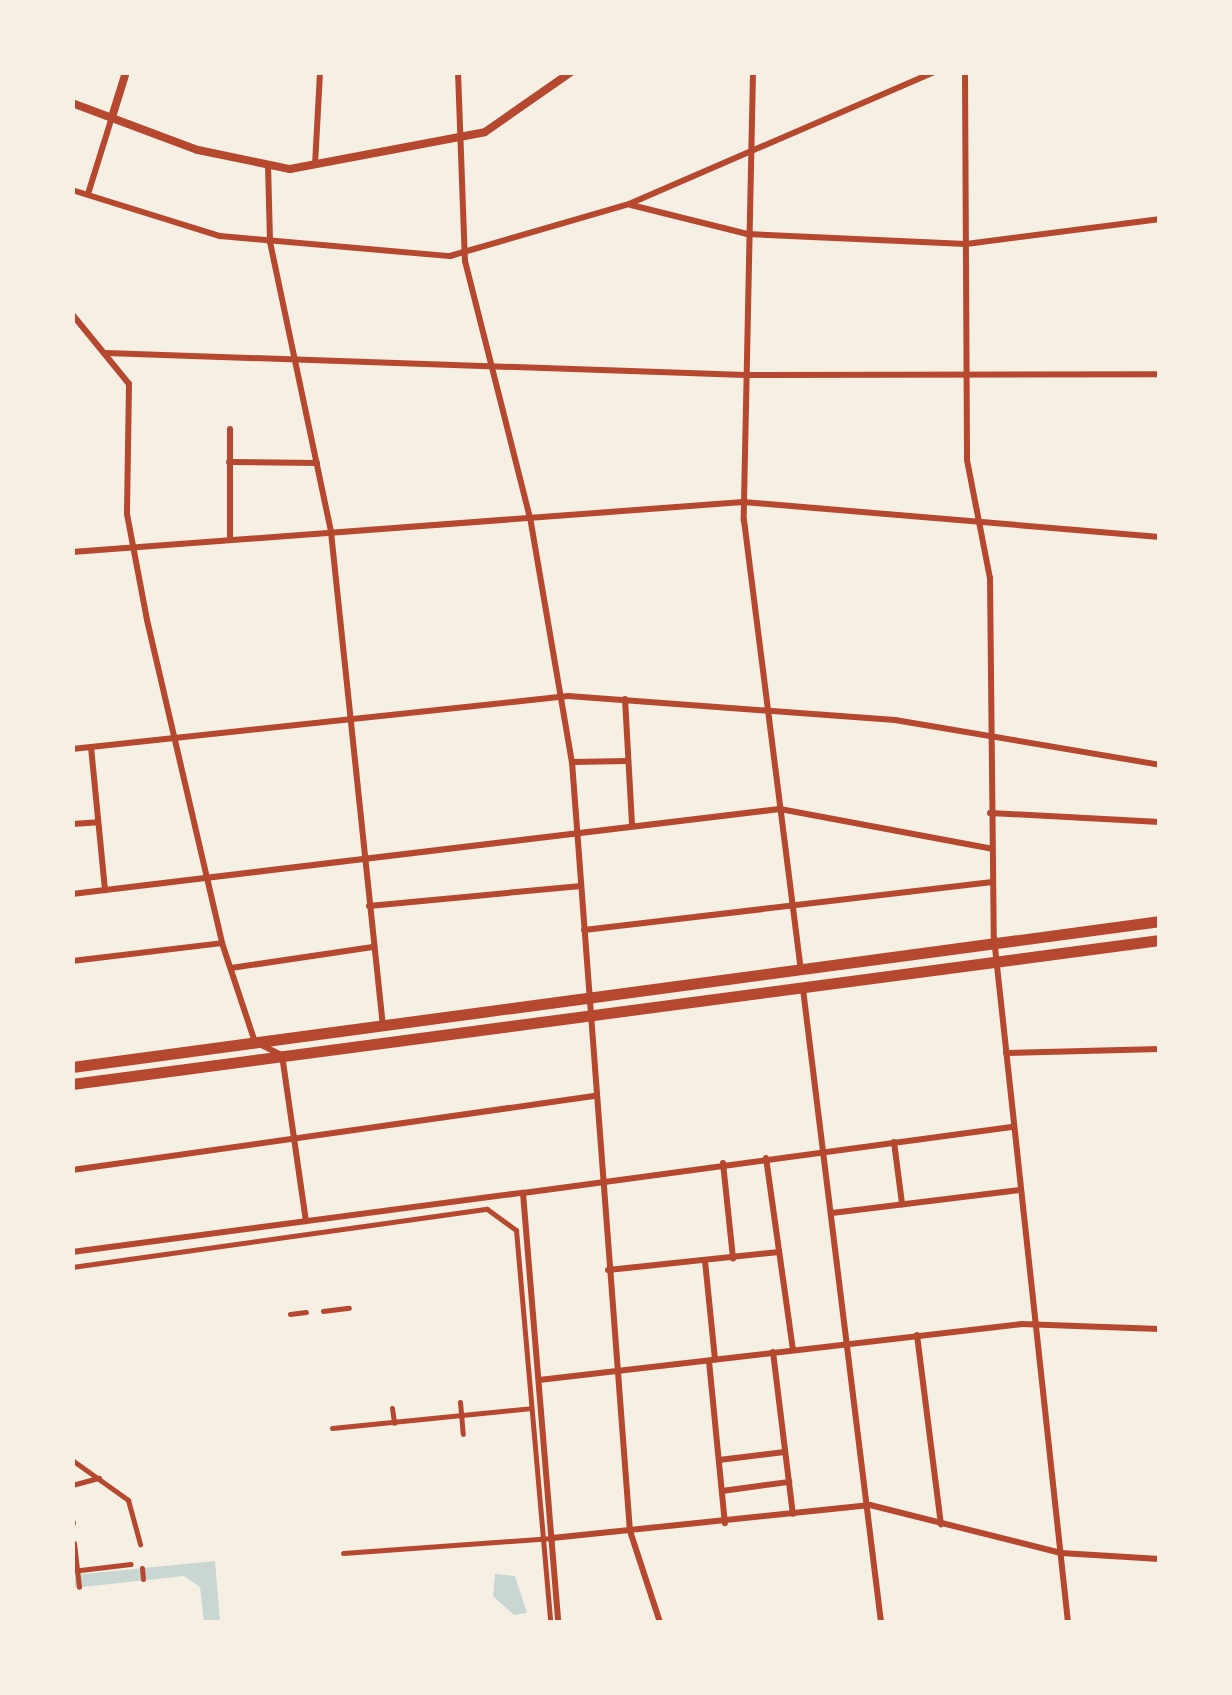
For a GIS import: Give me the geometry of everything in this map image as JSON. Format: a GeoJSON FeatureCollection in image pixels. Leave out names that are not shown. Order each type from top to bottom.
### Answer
{"type":"FeatureCollection","features":[{"type":"Feature","properties":{"kind":"highway"},"geometry":{"type":"LineString","coordinates":[[72,1067],[384,1026],[800,963],[1160,921]]}},
{"type":"Feature","properties":{"kind":"highway"},"geometry":{"type":"LineString","coordinates":[[72,1084],[996,954],[1160,940]]}},
{"type":"Feature","properties":{"kind":"street"},"geometry":{"type":"LineString","coordinates":[[88,194],[126,72]]}},
{"type":"Feature","properties":{"kind":"street"},"geometry":{"type":"LineString","coordinates":[[316,165],[320,72]]}},
{"type":"Feature","properties":{"kind":"street"},"geometry":{"type":"LineString","coordinates":[[458,72],[464,138],[465,253],[530,517],[572,762],[594,1096],[630,1531],[660,1622]]}},
{"type":"Feature","properties":{"kind":"street"},"geometry":{"type":"LineString","coordinates":[[72,103],[198,150],[268,164],[316,165],[464,138],[571,72]]}},
{"type":"Feature","properties":{"kind":"street"},"geometry":{"type":"LineString","coordinates":[[753,72],[748,155],[744,502],[800,963]]}},
{"type":"Feature","properties":{"kind":"street"},"geometry":{"type":"LineString","coordinates":[[72,190],[270,242],[465,253],[629,204],[934,72]]}},
{"type":"Feature","properties":{"kind":"street"},"geometry":{"type":"LineString","coordinates":[[965,72],[966,374],[978,520],[990,578],[989,848],[994,938],[1018,1190],[1068,1622]]}},
{"type":"Feature","properties":{"kind":"street"},"geometry":{"type":"LineString","coordinates":[[268,164],[270,242],[331,532],[384,1026]]}},
{"type":"Feature","properties":{"kind":"street"},"geometry":{"type":"LineString","coordinates":[[629,204],[747,234],[966,244],[1160,218]]}},
{"type":"Feature","properties":{"kind":"street"},"geometry":{"type":"LineString","coordinates":[[72,314],[106,353],[131,392],[132,546],[178,737],[204,878],[222,943],[255,1042],[282,1055],[306,1222]]}},
{"type":"Feature","properties":{"kind":"street"},"geometry":{"type":"LineString","coordinates":[[106,353],[746,375],[1160,374]]}},
{"type":"Feature","properties":{"kind":"street"},"geometry":{"type":"LineString","coordinates":[[230,429],[230,538]]}},
{"type":"Feature","properties":{"kind":"street"},"geometry":{"type":"LineString","coordinates":[[230,462],[318,463]]}},
{"type":"Feature","properties":{"kind":"street"},"geometry":{"type":"LineString","coordinates":[[72,552],[744,502],[1160,537]]}},
{"type":"Feature","properties":{"kind":"street"},"geometry":{"type":"LineString","coordinates":[[72,749],[354,724],[561,699],[625,699],[895,720],[991,743],[1160,765]]}},
{"type":"Feature","properties":{"kind":"street"},"geometry":{"type":"LineString","coordinates":[[625,699],[632,826]]}},
{"type":"Feature","properties":{"kind":"street"},"geometry":{"type":"LineString","coordinates":[[91,747],[105,890]]}},
{"type":"Feature","properties":{"kind":"street"},"geometry":{"type":"LineString","coordinates":[[572,762],[628,761]]}},
{"type":"Feature","properties":{"kind":"street"},"geometry":{"type":"LineString","coordinates":[[72,894],[780,809],[989,848]]}},
{"type":"Feature","properties":{"kind":"street"},"geometry":{"type":"LineString","coordinates":[[990,813],[1160,822]]}},
{"type":"Feature","properties":{"kind":"street"},"geometry":{"type":"LineString","coordinates":[[72,824],[98,822]]}},
{"type":"Feature","properties":{"kind":"street"},"geometry":{"type":"LineString","coordinates":[[584,930],[991,882]]}},
{"type":"Feature","properties":{"kind":"street"},"geometry":{"type":"LineString","coordinates":[[370,906],[581,886]]}},
{"type":"Feature","properties":{"kind":"street"},"geometry":{"type":"LineString","coordinates":[[72,961],[222,943]]}},
{"type":"Feature","properties":{"kind":"street"},"geometry":{"type":"LineString","coordinates":[[231,968],[374,947]]}},
{"type":"Feature","properties":{"kind":"street"},"geometry":{"type":"LineString","coordinates":[[802,982],[882,1622]]}},
{"type":"Feature","properties":{"kind":"street"},"geometry":{"type":"LineString","coordinates":[[1006,1053],[1160,1049]]}},
{"type":"Feature","properties":{"kind":"street"},"geometry":{"type":"LineString","coordinates":[[72,1170],[594,1096]]}},
{"type":"Feature","properties":{"kind":"street"},"geometry":{"type":"LineString","coordinates":[[72,1252],[1012,1127]]}},
{"type":"Feature","properties":{"kind":"street"},"geometry":{"type":"LineString","coordinates":[[894,1142],[902,1204]]}},
{"type":"Feature","properties":{"kind":"street"},"geometry":{"type":"LineString","coordinates":[[766,1158],[793,1350]]}},
{"type":"Feature","properties":{"kind":"street"},"geometry":{"type":"LineString","coordinates":[[723,1163],[734,1258]]}},
{"type":"Feature","properties":{"kind":"street"},"geometry":{"type":"LineString","coordinates":[[832,1213],[1018,1190]]}},
{"type":"Feature","properties":{"kind":"street"},"geometry":{"type":"LineString","coordinates":[[523,1192],[558,1622]]}},
{"type":"Feature","properties":{"kind":"street"},"geometry":{"type":"LineString","coordinates":[[72,1266],[487,1209],[516,1230],[550,1622]]}},
{"type":"Feature","properties":{"kind":"street"},"geometry":{"type":"LineString","coordinates":[[608,1270],[779,1252]]}},
{"type":"Feature","properties":{"kind":"street"},"geometry":{"type":"LineString","coordinates":[[704,1261],[725,1523]]}},
{"type":"Feature","properties":{"kind":"street"},"geometry":{"type":"LineString","coordinates":[[323,1310],[348,1308]]}},
{"type":"Feature","properties":{"kind":"street"},"geometry":{"type":"LineString","coordinates":[[290,1314],[306,1312]]}},
{"type":"Feature","properties":{"kind":"street"},"geometry":{"type":"LineString","coordinates":[[539,1380],[1034,1324],[1160,1329]]}},
{"type":"Feature","properties":{"kind":"street"},"geometry":{"type":"LineString","coordinates":[[917,1335],[941,1524]]}},
{"type":"Feature","properties":{"kind":"street"},"geometry":{"type":"LineString","coordinates":[[773,1352],[793,1514]]}},
{"type":"Feature","properties":{"kind":"street"},"geometry":{"type":"LineString","coordinates":[[460,1402],[463,1434]]}},
{"type":"Feature","properties":{"kind":"street"},"geometry":{"type":"LineString","coordinates":[[392,1408],[394,1423]]}},
{"type":"Feature","properties":{"kind":"street"},"geometry":{"type":"LineString","coordinates":[[332,1428],[531,1408]]}},
{"type":"Feature","properties":{"kind":"street"},"geometry":{"type":"LineString","coordinates":[[719,1460],[785,1452]]}},
{"type":"Feature","properties":{"kind":"street"},"geometry":{"type":"LineString","coordinates":[[72,1460],[128,1500],[140,1544]]}},
{"type":"Feature","properties":{"kind":"street"},"geometry":{"type":"LineString","coordinates":[[72,1485],[99,1478]]}},
{"type":"Feature","properties":{"kind":"street"},"geometry":{"type":"LineString","coordinates":[[722,1491],[789,1482]]}},
{"type":"Feature","properties":{"kind":"street"},"geometry":{"type":"LineString","coordinates":[[343,1553],[725,1523],[870,1505],[1061,1554],[1160,1559]]}},
{"type":"Feature","properties":{"kind":"street"},"geometry":{"type":"LineString","coordinates":[[74,1543],[79,1588]]}},
{"type":"Feature","properties":{"kind":"street"},"geometry":{"type":"LineString","coordinates":[[75,1571],[131,1564]]}},
{"type":"Feature","properties":{"kind":"street"},"geometry":{"type":"LineString","coordinates":[[142,1568],[143,1579]]}},
{"type":"Feature","properties":{"kind":"shaded area"},"geometry":{"type":"Polygon","coordinates":[[[215,1561],[220,1622],[204,1622],[200,1587],[184,1576],[73,1588],[73,1575],[215,1561]]]}},
{"type":"Feature","properties":{"kind":"shaded area"},"geometry":{"type":"Polygon","coordinates":[[[495,1574],[515,1576],[527,1613],[514,1615],[493,1596],[495,1574]]]}}]}
